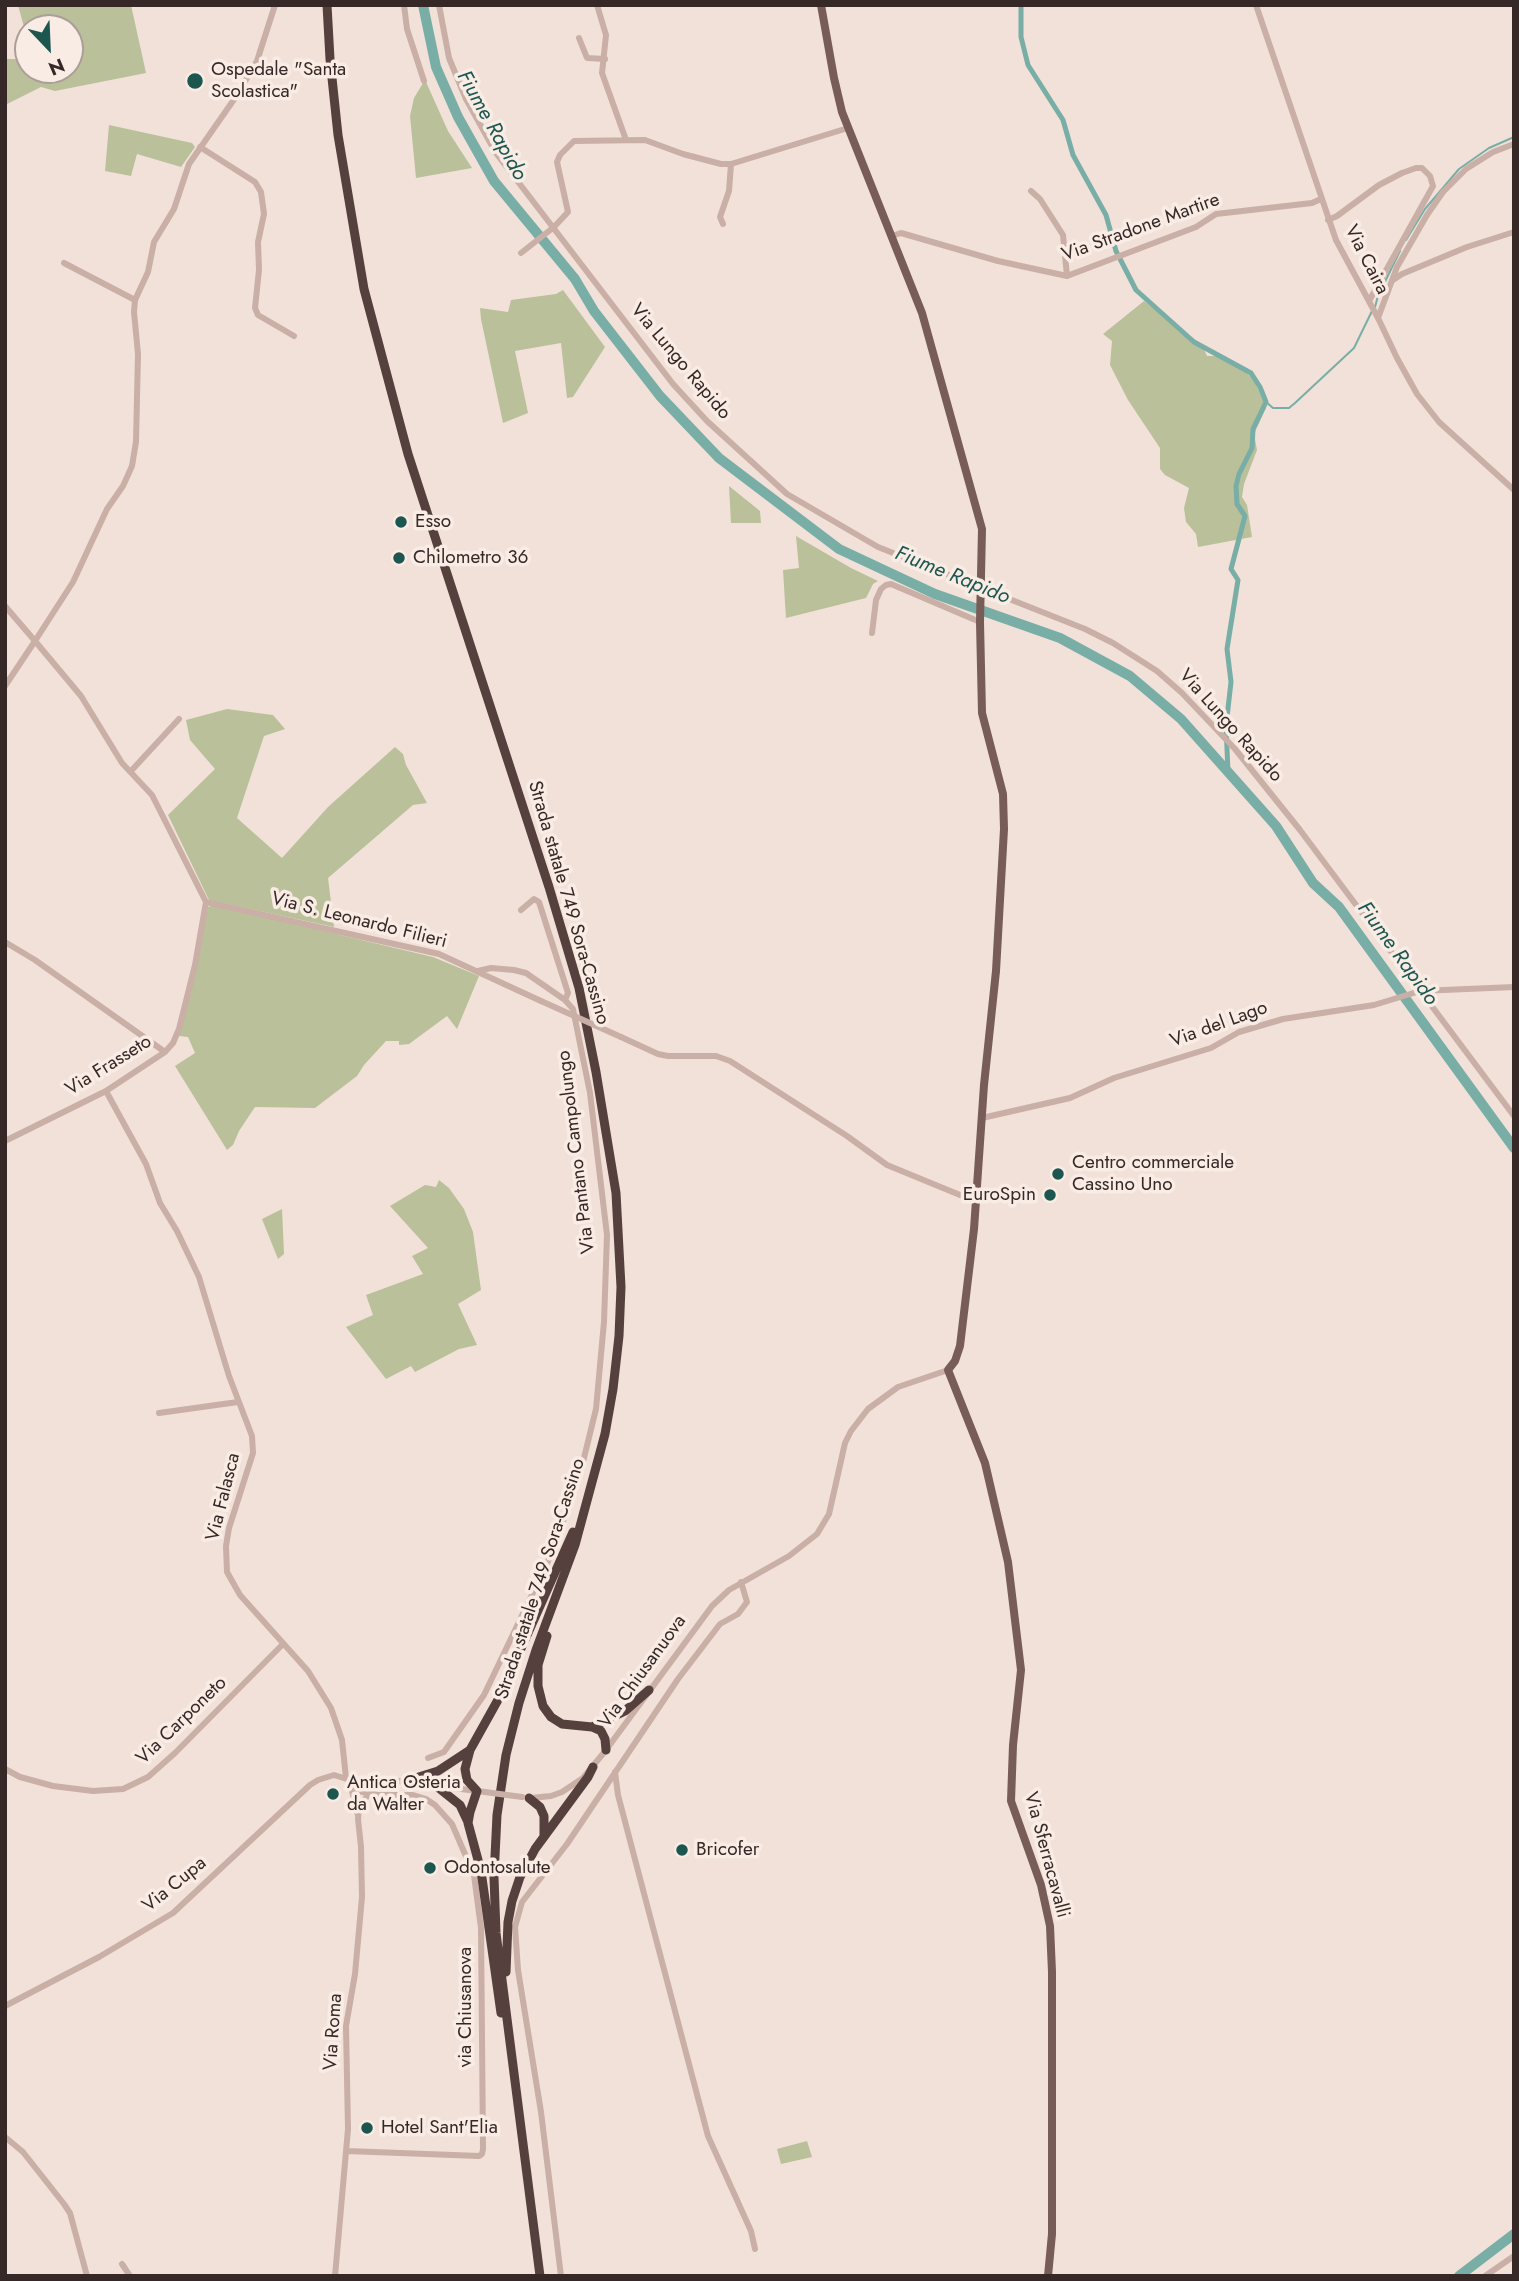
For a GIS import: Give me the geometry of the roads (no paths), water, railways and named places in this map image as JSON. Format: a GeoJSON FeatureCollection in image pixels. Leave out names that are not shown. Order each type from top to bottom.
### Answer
{"type":"FeatureCollection","features":[{"type":"Feature","properties":{"kind":"highway","name":"Strada statale 749 Sora-Cassino"},"geometry":{"type":"LineString","coordinates":[[327,5],[338,135],[363,289],[408,454],[579,988],[597,1072],[616,1193],[621,1287],[613,1389],[575,1545],[519,1703],[506,1755],[498,1815],[494,1877],[496,1933],[540,2276]]}},
{"type":"Feature","properties":{"kind":"highway"},"geometry":{"type":"LineString","coordinates":[[468,1823],[470,1811],[481,1792],[471,1787],[465,1776],[470,1750],[499,1698],[563,1557],[593,1478]]}},
{"type":"Feature","properties":{"kind":"highway"},"geometry":{"type":"LineString","coordinates":[[575,1545],[571,1567],[538,1665],[538,1686],[543,1706],[551,1717],[562,1724],[592,1727],[601,1731],[606,1750]]}},
{"type":"Feature","properties":{"kind":"highway"},"geometry":{"type":"LineString","coordinates":[[592,1727],[625,1711],[649,1690]]}},
{"type":"Feature","properties":{"kind":"highway"},"geometry":{"type":"LineString","coordinates":[[406,1781],[438,1771],[470,1750]]}},
{"type":"Feature","properties":{"kind":"highway"},"geometry":{"type":"LineString","coordinates":[[510,2050],[506,1973],[508,1922],[512,1901],[520,1877],[544,1836],[593,1767]]}},
{"type":"Feature","properties":{"kind":"highway"},"geometry":{"type":"LineString","coordinates":[[435,1786],[460,1805],[468,1823],[481,1871],[497,1999],[510,2050]]}},
{"type":"Feature","properties":{"kind":"highway"},"geometry":{"type":"LineString","coordinates":[[526,1797],[540,1807],[544,1816],[544,1836]]}},
{"type":"Feature","properties":{"kind":"main road"},"geometry":{"type":"LineString","coordinates":[[821,5],[834,78],[848,128],[922,313],[981,521],[982,713],[1004,807],[996,971],[977,1196],[960,1346],[955,1361],[948,1370]]}},
{"type":"Feature","properties":{"kind":"main road","name":"Via Sferracavalli"},"geometry":{"type":"LineString","coordinates":[[948,1370],[985,1463],[1008,1562],[1021,1670],[1013,1745],[1011,1801],[1041,1885],[1049,1926],[1052,1972],[1052,2234],[1048,2276]]}},
{"type":"Feature","properties":{"kind":"street"},"geometry":{"type":"LineString","coordinates":[[5,686],[73,582],[107,509],[128,476],[136,442],[138,354],[135,300],[148,272],[153,242],[174,209],[189,164],[257,61],[275,5]]}},
{"type":"Feature","properties":{"kind":"street"},"geometry":{"type":"LineString","coordinates":[[404,5],[407,29],[424,81]]}},
{"type":"Feature","properties":{"kind":"street","name":"Via Lungo Rapido"},"geometry":{"type":"LineString","coordinates":[[439,5],[449,58],[466,99],[496,153],[673,384],[707,421],[787,494],[878,547],[1085,629],[1157,671],[1235,748],[1300,830],[1416,992],[1514,1116]]}},
{"type":"Feature","properties":{"kind":"street"},"geometry":{"type":"LineString","coordinates":[[597,5],[606,35],[604,78],[626,140]]}},
{"type":"Feature","properties":{"kind":"street","name":"Via Caira"},"geometry":{"type":"LineString","coordinates":[[1256,5],[1328,220],[1346,261],[1397,358],[1417,394],[1439,422],[1514,490]]}},
{"type":"Feature","properties":{"kind":"street"},"geometry":{"type":"LineString","coordinates":[[579,38],[587,58],[604,59]]}},
{"type":"Feature","properties":{"kind":"street"},"geometry":{"type":"LineString","coordinates":[[521,253],[553,228],[568,212],[556,166],[560,155],[574,141],[645,140],[683,154],[731,164],[848,128]]}},
{"type":"Feature","properties":{"kind":"street"},"geometry":{"type":"LineString","coordinates":[[1378,318],[1391,281],[1427,215],[1443,192],[1466,169],[1493,152],[1514,144]]}},
{"type":"Feature","properties":{"kind":"street"},"geometry":{"type":"LineString","coordinates":[[201,148],[255,182],[261,192],[264,214],[258,242],[259,270],[255,309],[258,315],[294,336]]}},
{"type":"Feature","properties":{"kind":"street"},"geometry":{"type":"LineString","coordinates":[[723,224],[720,217],[729,191],[731,164]]}},
{"type":"Feature","properties":{"kind":"street"},"geometry":{"type":"LineString","coordinates":[[1328,220],[1379,185],[1402,173],[1416,168],[1422,169],[1430,176],[1433,186],[1368,300]]}},
{"type":"Feature","properties":{"kind":"street"},"geometry":{"type":"LineString","coordinates":[[1031,191],[1040,199],[1063,235],[1067,276]]}},
{"type":"Feature","properties":{"kind":"street","name":"Via Stradone Martire"},"geometry":{"type":"LineString","coordinates":[[892,236],[901,233],[998,261],[1067,276],[1196,227],[1216,214],[1321,200]]}},
{"type":"Feature","properties":{"kind":"street"},"geometry":{"type":"LineString","coordinates":[[1391,281],[1467,247],[1514,232]]}},
{"type":"Feature","properties":{"kind":"street"},"geometry":{"type":"LineString","coordinates":[[64,263],[135,300]]}},
{"type":"Feature","properties":{"kind":"street"},"geometry":{"type":"LineString","coordinates":[[872,633],[876,600],[881,589],[891,584],[980,618]]}},
{"type":"Feature","properties":{"kind":"street"},"geometry":{"type":"LineString","coordinates":[[5,606],[81,696],[122,763],[152,795],[206,902]]}},
{"type":"Feature","properties":{"kind":"street"},"geometry":{"type":"LineString","coordinates":[[131,771],[179,719]]}},
{"type":"Feature","properties":{"kind":"street","name":"Via Pantano Campolungo"},"geometry":{"type":"LineString","coordinates":[[428,1758],[444,1752],[484,1695],[555,1545],[581,1470],[596,1409],[607,1235],[590,1093],[573,1009],[565,1000],[568,993],[539,902],[534,899],[521,910]]}},
{"type":"Feature","properties":{"kind":"street","name":"Via S. Leonardo Filieri"},"geometry":{"type":"LineString","coordinates":[[206,902],[439,954],[658,1054],[716,1056],[730,1061],[887,1165],[960,1195],[977,1196]]}},
{"type":"Feature","properties":{"kind":"street","name":"Via Frasseto"},"geometry":{"type":"LineString","coordinates":[[5,1141],[106,1091],[165,1052],[173,1043],[179,1030],[195,965],[206,902]]}},
{"type":"Feature","properties":{"kind":"street"},"geometry":{"type":"LineString","coordinates":[[5,942],[35,960],[165,1052]]}},
{"type":"Feature","properties":{"kind":"street"},"geometry":{"type":"LineString","coordinates":[[478,971],[491,968],[514,970],[526,974],[565,1000]]}},
{"type":"Feature","properties":{"kind":"street","name":"Via del Lago"},"geometry":{"type":"LineString","coordinates":[[982,1118],[1070,1098],[1160,1062],[1211,1048],[1239,1032],[1283,1019],[1374,1005],[1416,992],[1514,987]]}},
{"type":"Feature","properties":{"kind":"street","name":"Via Falasca"},"geometry":{"type":"LineString","coordinates":[[106,1091],[146,1164],[160,1203],[199,1277],[238,1402],[253,1436],[253,1453],[229,1528],[226,1546],[227,1572],[240,1595],[308,1671],[331,1708],[342,1740],[358,1819]]}},
{"type":"Feature","properties":{"kind":"street","name":"Via Chiusanuova"},"geometry":{"type":"LineString","coordinates":[[406,1781],[526,1797],[551,1796],[573,1786],[593,1767],[712,1606],[741,1582],[789,1556],[823,1527],[829,1514],[845,1443],[859,1420],[880,1399],[898,1387],[948,1370]]}},
{"type":"Feature","properties":{"kind":"street"},"geometry":{"type":"LineString","coordinates":[[159,1413],[238,1402]]}},
{"type":"Feature","properties":{"kind":"street"},"geometry":{"type":"LineString","coordinates":[[561,2276],[541,2112],[518,1970],[515,1927],[522,1902],[567,1844],[672,1687],[720,1623],[738,1614],[747,1602],[741,1582]]}},
{"type":"Feature","properties":{"kind":"street","name":"Via Carponeto"},"geometry":{"type":"LineString","coordinates":[[5,1769],[53,1786],[93,1791],[123,1789],[148,1777],[175,1753],[284,1644]]}},
{"type":"Feature","properties":{"kind":"street"},"geometry":{"type":"LineString","coordinates":[[615,1772],[618,1796],[708,2136],[751,2231],[755,2249]]}},
{"type":"Feature","properties":{"kind":"street","name":"Via Cupa"},"geometry":{"type":"LineString","coordinates":[[5,2007],[99,1957],[173,1913],[310,1785],[334,1775],[366,1785],[406,1781]]}},
{"type":"Feature","properties":{"kind":"street"},"geometry":{"type":"LineString","coordinates":[[348,1779],[358,1790],[369,1793],[384,1783]]}},
{"type":"Feature","properties":{"kind":"street","name":"Via Roma"},"geometry":{"type":"LineString","coordinates":[[335,2276],[346,2151],[346,2026],[355,1974],[362,1897],[358,1819],[361,1802],[369,1793]]}},
{"type":"Feature","properties":{"kind":"street","name":"via Chiusanova"},"geometry":{"type":"LineString","coordinates":[[346,2151],[479,2156],[483,2149],[481,1928],[474,1875],[452,1824],[436,1805],[413,1795],[384,1796],[369,1793]]}},
{"type":"Feature","properties":{"kind":"street"},"geometry":{"type":"LineString","coordinates":[[5,2137],[23,2152],[64,2204],[71,2218],[88,2276]]}},
{"type":"Feature","properties":{"kind":"street"},"geometry":{"type":"LineString","coordinates":[[1485,2276],[1514,2256]]}},
{"type":"Feature","properties":{"kind":"street"},"geometry":{"type":"LineString","coordinates":[[122,2264],[131,2276]]}},
{"type":"Feature","properties":{"kind":"waterway","name":"Fiume Rapido"},"geometry":{"type":"LineString","coordinates":[[423,5],[436,67],[458,117],[494,181],[575,279],[594,311],[660,396],[719,458],[839,549],[935,594],[1060,638],[1130,676],[1181,719],[1276,826],[1313,883],[1339,907],[1514,1148]]}},
{"type":"Feature","properties":{"kind":"waterway"},"geometry":{"type":"LineString","coordinates":[[1021,5],[1021,37],[1028,65],[1063,120],[1073,155],[1106,215],[1116,251],[1136,290],[1194,342],[1251,373],[1266,402],[1253,429],[1252,448],[1236,486],[1237,504],[1245,516],[1231,569],[1238,580],[1227,649],[1231,682],[1226,726],[1228,772]]}},
{"type":"Feature","properties":{"kind":"waterway"},"geometry":{"type":"LineString","coordinates":[[1406,240],[1425,209],[1459,169],[1489,148],[1514,137]]}},
{"type":"Feature","properties":{"kind":"waterway"},"geometry":{"type":"LineString","coordinates":[[1375,307],[1400,251]]}},
{"type":"Feature","properties":{"kind":"waterway"},"geometry":{"type":"LineString","coordinates":[[1266,402],[1273,408],[1289,408],[1295,403],[1354,348],[1372,311]]}},
{"type":"Feature","properties":{"kind":"waterway","name":"Fiume Rapido"},"geometry":{"type":"LineString","coordinates":[[1459,2276],[1514,2234]]}},
{"type":"Feature","properties":{"kind":"place","name":"Ospedale \"Santa Scolastica\""},"geometry":{"type":"Point","coordinates":[195,81]}},
{"type":"Feature","properties":{"kind":"place","name":"Esso"},"geometry":{"type":"Point","coordinates":[401,522]}},
{"type":"Feature","properties":{"kind":"place","name":"Chilometro 36"},"geometry":{"type":"Point","coordinates":[399,558]}},
{"type":"Feature","properties":{"kind":"place","name":"Centro commerciale Cassino Uno"},"geometry":{"type":"Point","coordinates":[1058,1174]}},
{"type":"Feature","properties":{"kind":"place","name":"EuroSpin"},"geometry":{"type":"Point","coordinates":[1050,1195]}},
{"type":"Feature","properties":{"kind":"place","name":"Antica Osteria da Walter"},"geometry":{"type":"Point","coordinates":[333,1794]}},
{"type":"Feature","properties":{"kind":"place","name":"Bricofer"},"geometry":{"type":"Point","coordinates":[682,1850]}},
{"type":"Feature","properties":{"kind":"place","name":"Odontosalute"},"geometry":{"type":"Point","coordinates":[430,1868]}},
{"type":"Feature","properties":{"kind":"place","name":"Hotel Sant'Elia"},"geometry":{"type":"Point","coordinates":[367,2128]}}]}
